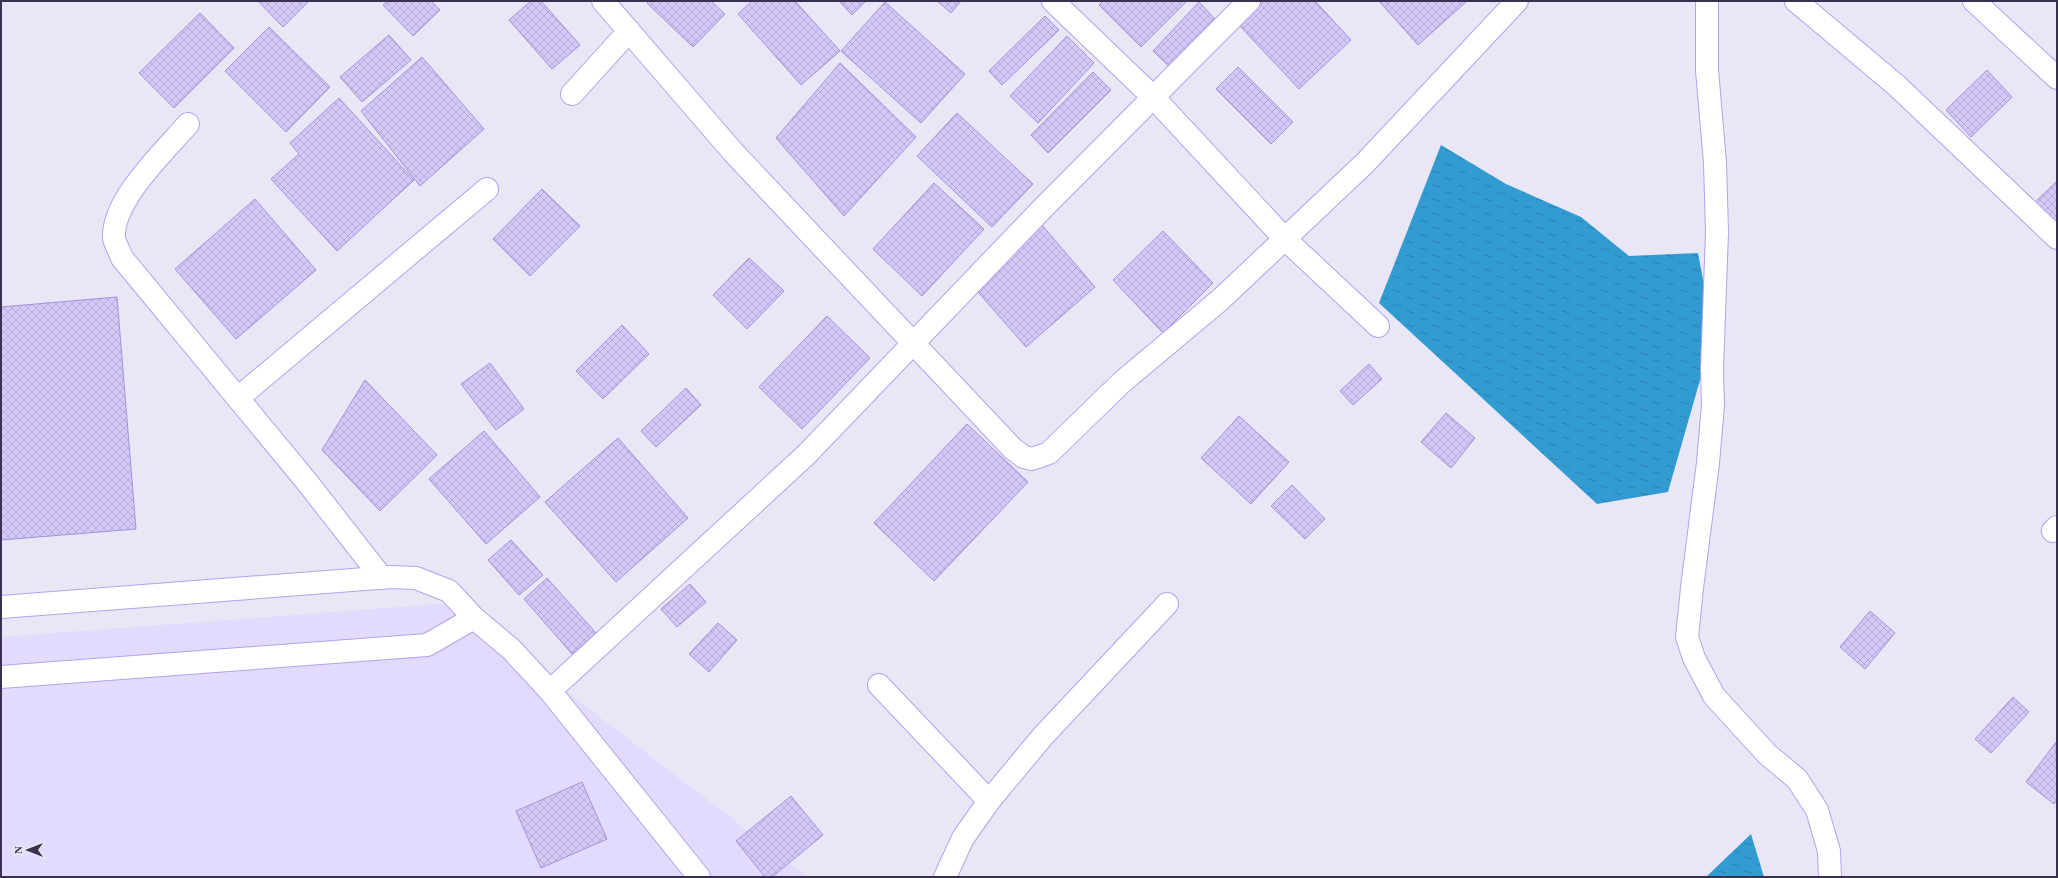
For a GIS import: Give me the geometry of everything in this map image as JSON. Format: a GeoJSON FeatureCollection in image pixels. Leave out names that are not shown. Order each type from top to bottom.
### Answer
{"type":"FeatureCollection","features":[{"type":"Feature","properties":{"kind":"street"},"geometry":{"type":"LineString","coordinates":[[603,1],[733,152],[1013,449],[1024,457],[1032,459],[1049,453],[1122,382],[1220,300],[1285,239],[1365,163],[1517,1]]}},
{"type":"Feature","properties":{"kind":"street"},"geometry":{"type":"LineString","coordinates":[[1053,1],[1154,98],[1285,239],[1378,326]]}},
{"type":"Feature","properties":{"kind":"street"},"geometry":{"type":"LineString","coordinates":[[550,691],[806,455],[1043,208],[1249,1]]}},
{"type":"Feature","properties":{"kind":"street"},"geometry":{"type":"LineString","coordinates":[[1706,1],[1707,70],[1715,163],[1717,232],[1712,369],[1713,405],[1708,463],[1692,588],[1688,637],[1694,658],[1714,696],[1767,754],[1797,779],[1817,810],[1829,851],[1830,877]]}},
{"type":"Feature","properties":{"kind":"street"},"geometry":{"type":"LineString","coordinates":[[1796,1],[1896,86],[2057,238]]}},
{"type":"Feature","properties":{"kind":"street"},"geometry":{"type":"LineString","coordinates":[[1974,1],[2057,78]]}},
{"type":"Feature","properties":{"kind":"street"},"geometry":{"type":"LineString","coordinates":[[572,94],[629,31]]}},
{"type":"Feature","properties":{"kind":"street"},"geometry":{"type":"LineString","coordinates":[[188,124],[132,190],[121,206],[116,223],[114,239],[122,258],[307,482],[382,578]]}},
{"type":"Feature","properties":{"kind":"street"},"geometry":{"type":"LineString","coordinates":[[238,398],[487,189]]}},
{"type":"Feature","properties":{"kind":"street"},"geometry":{"type":"LineString","coordinates":[[1,607],[382,578],[416,578],[434,584],[449,591],[474,618],[511,649],[550,691],[699,877]]}},
{"type":"Feature","properties":{"kind":"street"},"geometry":{"type":"LineString","coordinates":[[945,877],[963,838],[989,801],[1043,736],[1167,604]]}},
{"type":"Feature","properties":{"kind":"street"},"geometry":{"type":"LineString","coordinates":[[1,677],[427,646],[474,618]]}},
{"type":"Feature","properties":{"kind":"street"},"geometry":{"type":"LineString","coordinates":[[879,685],[989,801]]}},
{"type":"Feature","properties":{"kind":"shaded area"},"geometry":{"type":"Polygon","coordinates":[[[451,603],[808,877],[1,877],[1,637],[451,603]]]}},
{"type":"Feature","properties":{"kind":"water"},"geometry":{"type":"Polygon","coordinates":[[[1441,145],[1506,184],[1581,217],[1629,256],[1698,253],[1706,295],[1702,373],[1668,492],[1597,504],[1379,303],[1441,145]]]}},
{"type":"Feature","properties":{"kind":"water"},"geometry":{"type":"Polygon","coordinates":[[[1751,834],[1764,877],[1706,877],[1751,834]]]}},
{"type":"Feature","properties":{"kind":"building"},"geometry":{"type":"Polygon","coordinates":[[[258,1],[309,1],[283,27],[258,1]]]}},
{"type":"Feature","properties":{"kind":"building"},"geometry":{"type":"Polygon","coordinates":[[[388,1],[431,1],[440,10],[413,36],[383,5],[388,1]]]}},
{"type":"Feature","properties":{"kind":"building"},"geometry":{"type":"Polygon","coordinates":[[[531,1],[541,1],[580,45],[552,69],[509,20],[531,1]]]}},
{"type":"Feature","properties":{"kind":"building"},"geometry":{"type":"Polygon","coordinates":[[[649,1],[711,1],[725,14],[693,47],[647,3],[649,1]]]}},
{"type":"Feature","properties":{"kind":"building"},"geometry":{"type":"Polygon","coordinates":[[[752,1],[795,1],[840,51],[801,85],[738,14],[752,1]]]}},
{"type":"Feature","properties":{"kind":"building"},"geometry":{"type":"Polygon","coordinates":[[[839,1],[866,1],[852,15],[839,1]]]}},
{"type":"Feature","properties":{"kind":"building"},"geometry":{"type":"Polygon","coordinates":[[[937,1],[961,1],[951,13],[937,1]]]}},
{"type":"Feature","properties":{"kind":"building"},"geometry":{"type":"Polygon","coordinates":[[[1103,1],[1187,1],[1141,47],[1099,5],[1103,1]]]}},
{"type":"Feature","properties":{"kind":"building"},"geometry":{"type":"Polygon","coordinates":[[[1264,1],[1315,1],[1351,40],[1299,89],[1239,25],[1264,1]]]}},
{"type":"Feature","properties":{"kind":"building"},"geometry":{"type":"Polygon","coordinates":[[[1379,1],[1467,1],[1418,45],[1379,1]]]}},
{"type":"Feature","properties":{"kind":"building"},"geometry":{"type":"Polygon","coordinates":[[[885,2],[965,74],[921,123],[841,51],[885,2]]]}},
{"type":"Feature","properties":{"kind":"building"},"geometry":{"type":"Polygon","coordinates":[[[1199,2],[1217,21],[1172,69],[1153,51],[1199,2]]]}},
{"type":"Feature","properties":{"kind":"building"},"geometry":{"type":"Polygon","coordinates":[[[200,13],[234,48],[174,108],[139,73],[200,13]]]}},
{"type":"Feature","properties":{"kind":"building"},"geometry":{"type":"Polygon","coordinates":[[[1045,16],[1059,30],[1002,85],[989,71],[1045,16]]]}},
{"type":"Feature","properties":{"kind":"building"},"geometry":{"type":"Polygon","coordinates":[[[269,27],[330,87],[286,132],[225,71],[269,27]]]}},
{"type":"Feature","properties":{"kind":"building"},"geometry":{"type":"Polygon","coordinates":[[[389,35],[411,60],[362,102],[340,77],[389,35]]]}},
{"type":"Feature","properties":{"kind":"building"},"geometry":{"type":"Polygon","coordinates":[[[1067,36],[1094,63],[1038,123],[1010,96],[1067,36]]]}},
{"type":"Feature","properties":{"kind":"building"},"geometry":{"type":"Polygon","coordinates":[[[422,57],[484,129],[420,186],[361,111],[422,57]]]}},
{"type":"Feature","properties":{"kind":"building"},"geometry":{"type":"Polygon","coordinates":[[[840,63],[916,137],[844,216],[776,138],[840,63]]]}},
{"type":"Feature","properties":{"kind":"building"},"geometry":{"type":"Polygon","coordinates":[[[1238,67],[1293,122],[1271,144],[1216,89],[1238,67]]]}},
{"type":"Feature","properties":{"kind":"building"},"geometry":{"type":"Polygon","coordinates":[[[1987,70],[2012,97],[1971,137],[1946,110],[1987,70]]]}},
{"type":"Feature","properties":{"kind":"building"},"geometry":{"type":"Polygon","coordinates":[[[1093,72],[1111,90],[1048,153],[1031,135],[1093,72]]]}},
{"type":"Feature","properties":{"kind":"building"},"geometry":{"type":"Polygon","coordinates":[[[339,98],[414,180],[337,251],[271,179],[299,154],[290,143],[339,98]]]}},
{"type":"Feature","properties":{"kind":"building"},"geometry":{"type":"Polygon","coordinates":[[[957,113],[1033,184],[992,227],[917,156],[957,113]]]}},
{"type":"Feature","properties":{"kind":"building"},"geometry":{"type":"Polygon","coordinates":[[[2057,181],[2057,226],[2035,202],[2057,181]]]}},
{"type":"Feature","properties":{"kind":"building"},"geometry":{"type":"Polygon","coordinates":[[[934,183],[984,229],[922,296],[873,249],[934,183]]]}},
{"type":"Feature","properties":{"kind":"building"},"geometry":{"type":"Polygon","coordinates":[[[542,189],[580,226],[530,276],[493,239],[542,189]]]}},
{"type":"Feature","properties":{"kind":"building"},"geometry":{"type":"Polygon","coordinates":[[[255,199],[316,270],[236,339],[175,269],[255,199]]]}},
{"type":"Feature","properties":{"kind":"building"},"geometry":{"type":"Polygon","coordinates":[[[1041,224],[1095,287],[1026,347],[971,284],[1041,224]]]}},
{"type":"Feature","properties":{"kind":"building"},"geometry":{"type":"Polygon","coordinates":[[[1163,231],[1213,283],[1163,333],[1113,280],[1163,231]]]}},
{"type":"Feature","properties":{"kind":"building"},"geometry":{"type":"Polygon","coordinates":[[[749,258],[784,291],[747,329],[713,295],[749,258]]]}},
{"type":"Feature","properties":{"kind":"building"},"geometry":{"type":"Polygon","coordinates":[[[117,297],[136,529],[1,540],[1,307],[117,297]]]}},
{"type":"Feature","properties":{"kind":"building"},"geometry":{"type":"Polygon","coordinates":[[[827,316],[870,358],[802,429],[759,387],[827,316]]]}},
{"type":"Feature","properties":{"kind":"building"},"geometry":{"type":"Polygon","coordinates":[[[622,325],[649,354],[603,399],[576,371],[622,325]]]}},
{"type":"Feature","properties":{"kind":"building"},"geometry":{"type":"Polygon","coordinates":[[[490,363],[524,409],[496,430],[461,384],[490,363]]]}},
{"type":"Feature","properties":{"kind":"building"},"geometry":{"type":"Polygon","coordinates":[[[1369,364],[1382,379],[1353,405],[1340,391],[1369,364]]]}},
{"type":"Feature","properties":{"kind":"building"},"geometry":{"type":"Polygon","coordinates":[[[365,380],[437,455],[380,511],[322,450],[365,380]]]}},
{"type":"Feature","properties":{"kind":"building"},"geometry":{"type":"Polygon","coordinates":[[[686,388],[701,405],[656,447],[641,431],[686,388]]]}},
{"type":"Feature","properties":{"kind":"building"},"geometry":{"type":"Polygon","coordinates":[[[1446,413],[1475,438],[1451,468],[1421,442],[1446,413]]]}},
{"type":"Feature","properties":{"kind":"building"},"geometry":{"type":"Polygon","coordinates":[[[1239,416],[1289,462],[1251,504],[1201,458],[1239,416]]]}},
{"type":"Feature","properties":{"kind":"building"},"geometry":{"type":"Polygon","coordinates":[[[967,424],[1028,482],[934,581],[874,523],[967,424]]]}},
{"type":"Feature","properties":{"kind":"building"},"geometry":{"type":"Polygon","coordinates":[[[484,431],[540,497],[486,544],[429,479],[484,431]]]}},
{"type":"Feature","properties":{"kind":"building"},"geometry":{"type":"Polygon","coordinates":[[[618,438],[688,518],[616,582],[545,502],[618,438]]]}},
{"type":"Feature","properties":{"kind":"building"},"geometry":{"type":"Polygon","coordinates":[[[1292,485],[1325,519],[1305,539],[1271,506],[1292,485]]]}},
{"type":"Feature","properties":{"kind":"building"},"geometry":{"type":"Polygon","coordinates":[[[511,540],[543,575],[519,595],[488,560],[511,540]]]}},
{"type":"Feature","properties":{"kind":"building"},"geometry":{"type":"Polygon","coordinates":[[[547,578],[596,633],[572,654],[524,599],[547,578]]]}},
{"type":"Feature","properties":{"kind":"building"},"geometry":{"type":"Polygon","coordinates":[[[690,584],[706,602],[677,627],[661,609],[690,584]]]}},
{"type":"Feature","properties":{"kind":"building"},"geometry":{"type":"Polygon","coordinates":[[[1870,611],[1895,633],[1865,669],[1840,647],[1870,611]]]}},
{"type":"Feature","properties":{"kind":"building"},"geometry":{"type":"Polygon","coordinates":[[[718,623],[737,640],[709,672],[689,654],[718,623]]]}},
{"type":"Feature","properties":{"kind":"building"},"geometry":{"type":"Polygon","coordinates":[[[2013,697],[2029,712],[1991,753],[1975,739],[2013,697]]]}},
{"type":"Feature","properties":{"kind":"building"},"geometry":{"type":"Polygon","coordinates":[[[2056,742],[2057,801],[2054,804],[2026,782],[2056,742]]]}},
{"type":"Feature","properties":{"kind":"building"},"geometry":{"type":"Polygon","coordinates":[[[582,782],[607,839],[541,868],[516,811],[582,782]]]}},
{"type":"Feature","properties":{"kind":"building"},"geometry":{"type":"Polygon","coordinates":[[[791,796],[823,835],[772,877],[765,877],[736,841],[791,796]]]}}]}
